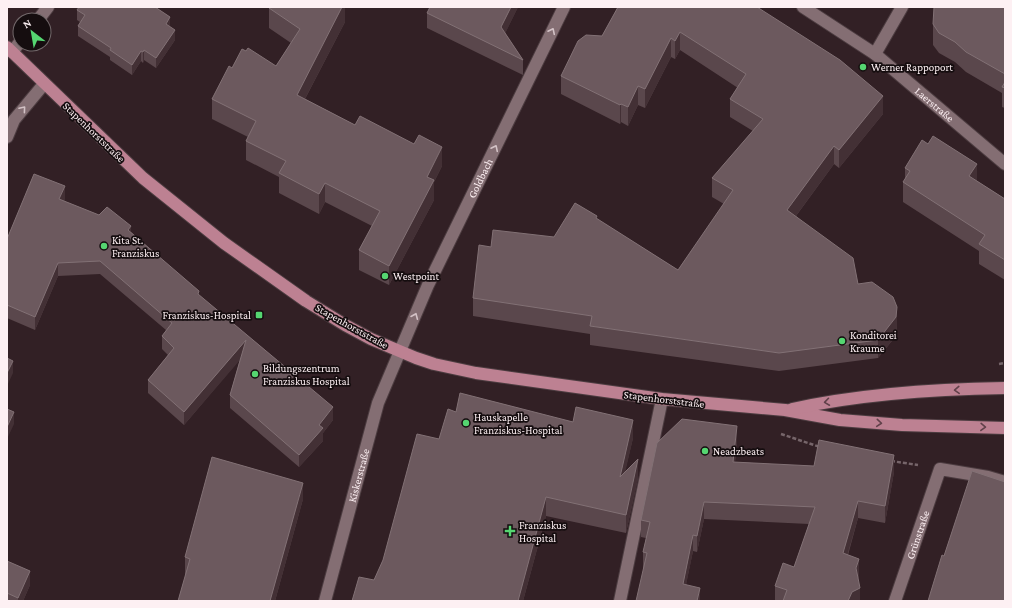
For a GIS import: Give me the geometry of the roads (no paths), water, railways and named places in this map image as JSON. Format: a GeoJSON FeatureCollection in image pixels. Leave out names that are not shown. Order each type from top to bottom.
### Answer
{"type":"FeatureCollection","features":[{"type":"Feature","properties":{"kind":"main road","name":"Stapenhorststraße"},"geometry":{"type":"LineString","coordinates":[[9,50],[143,178],[224,243],[306,301],[345,325],[400,352],[434,364],[465,371],[662,399],[785,410],[840,420],[902,425],[1005,428]]}},
{"type":"Feature","properties":{"kind":"main road","name":"Stapenhorststraße"},"geometry":{"type":"LineString","coordinates":[[785,410],[824,402],[866,397],[1005,388]]}},
{"type":"Feature","properties":{"kind":"street","name":"Goldbach"},"geometry":{"type":"LineString","coordinates":[[400,352],[428,285],[564,7]]}},
{"type":"Feature","properties":{"kind":"street","name":"Laerstraße"},"geometry":{"type":"LineString","coordinates":[[803,7],[875,54],[1005,164]]}},
{"type":"Feature","properties":{"kind":"street"},"geometry":{"type":"LineString","coordinates":[[875,54],[902,7]]}},
{"type":"Feature","properties":{"kind":"street"},"geometry":{"type":"LineString","coordinates":[[7,137],[14,120],[44,84]]}},
{"type":"Feature","properties":{"kind":"street","name":"Kiskerstraße"},"geometry":{"type":"LineString","coordinates":[[325,601],[372,423],[400,352]]}},
{"type":"Feature","properties":{"kind":"street"},"geometry":{"type":"LineString","coordinates":[[620,601],[662,399]]}},
{"type":"Feature","properties":{"kind":"street","name":"Grünstraße"},"geometry":{"type":"LineString","coordinates":[[895,601],[940,469],[988,477],[1005,482]]}},
{"type":"Feature","properties":{"kind":"place","name":"Werner Rappoport"},"geometry":{"type":"Point","coordinates":[863,67]}},
{"type":"Feature","properties":{"kind":"place","name":"Kita St. Franziskus"},"geometry":{"type":"Point","coordinates":[104,246]}},
{"type":"Feature","properties":{"kind":"place","name":"Westpoint"},"geometry":{"type":"Point","coordinates":[385,276]}},
{"type":"Feature","properties":{"kind":"place","name":"Franziskus-Hospital"},"geometry":{"type":"Point","coordinates":[259,315]}},
{"type":"Feature","properties":{"kind":"place","name":"Konditorei Kraume"},"geometry":{"type":"Point","coordinates":[842,341]}},
{"type":"Feature","properties":{"kind":"place","name":"Bildungszentrum Franziskus Hospital"},"geometry":{"type":"Point","coordinates":[255,374]}},
{"type":"Feature","properties":{"kind":"place","name":"Hauskapelle Franziskus-Hospital"},"geometry":{"type":"Point","coordinates":[466,423]}},
{"type":"Feature","properties":{"kind":"place","name":"Neadzbeats"},"geometry":{"type":"Point","coordinates":[705,451]}},
{"type":"Feature","properties":{"kind":"place","name":"Franziskus Hospital"},"geometry":{"type":"Point","coordinates":[510,531]}}]}
